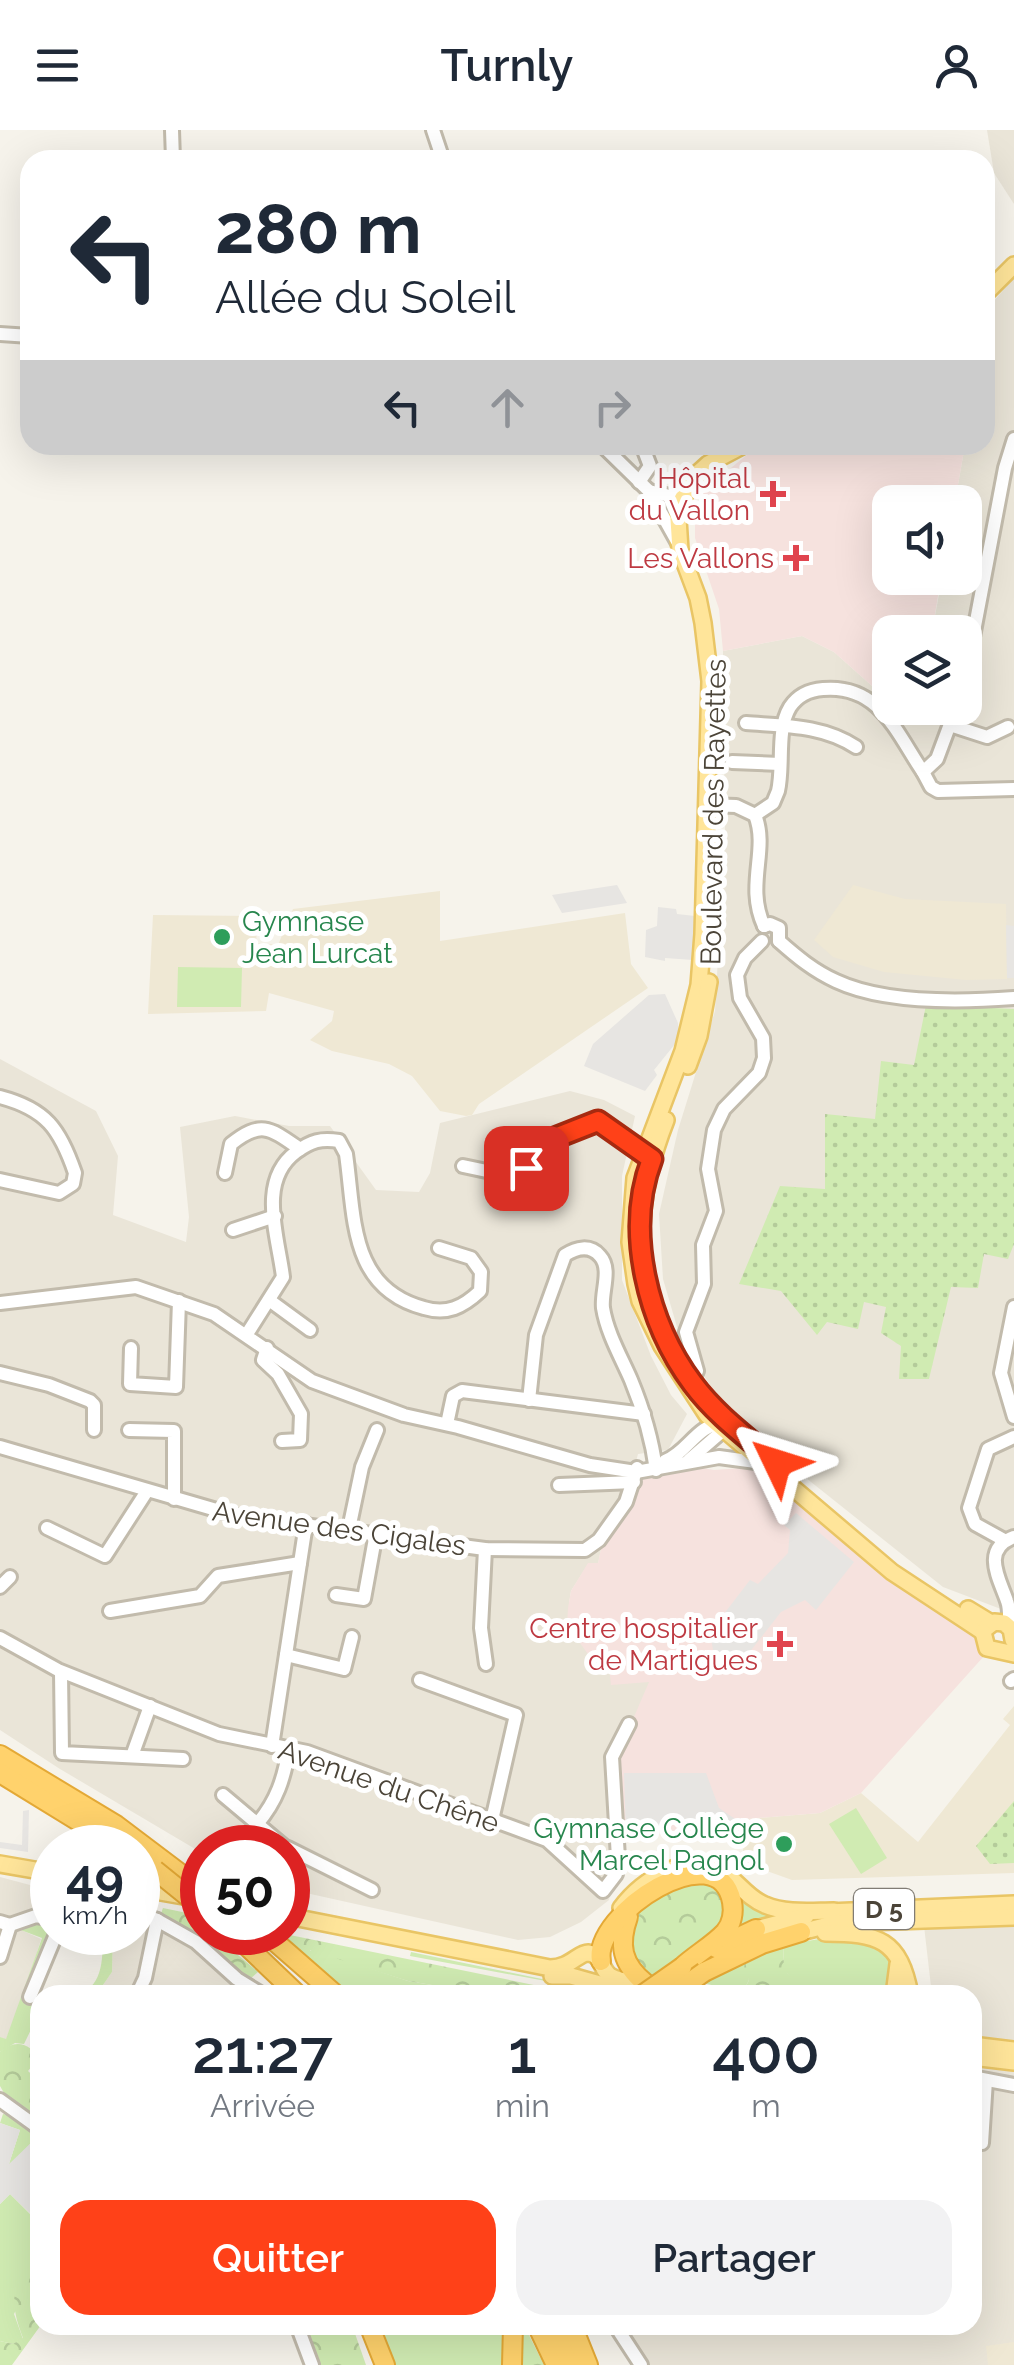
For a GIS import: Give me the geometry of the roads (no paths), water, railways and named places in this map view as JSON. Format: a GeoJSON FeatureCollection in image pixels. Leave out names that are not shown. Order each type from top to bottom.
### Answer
{"type":"FeatureCollection","features":[{"type":"Feature","properties":{"kind":"highway"},"geometry":{"type":"LineString","coordinates":[[0,1755],[88,1807],[180,1870]]}},
{"type":"Feature","properties":{"kind":"highway"},"geometry":{"type":"LineString","coordinates":[[0,1773],[85,1825]]}},
{"type":"Feature","properties":{"kind":"highway"},"geometry":{"type":"LineString","coordinates":[[160,1874],[180,1890]]}},
{"type":"Feature","properties":{"kind":"highway"},"geometry":{"type":"LineString","coordinates":[[602,1964],[602,1944],[636,1904],[656,1888],[688,1875],[708,1876],[726,1886],[733,1906],[729,1926],[682,1967],[648,1985]]}},
{"type":"Feature","properties":{"kind":"highway"},"geometry":{"type":"LineString","coordinates":[[636,1904],[625,1926],[622,1947],[639,1985]]}},
{"type":"Feature","properties":{"kind":"highway","name":"D 5"},"geometry":{"type":"LineString","coordinates":[[682,1967],[756,1929]]}},
{"type":"Feature","properties":{"kind":"highway","name":"D 5"},"geometry":{"type":"LineString","coordinates":[[694,1985],[704,1972],[762,1944],[800,1932]]}},
{"type":"Feature","properties":{"kind":"highway"},"geometry":{"type":"LineString","coordinates":[[267,1955],[290,1985]]}},
{"type":"Feature","properties":{"kind":"highway"},"geometry":{"type":"LineString","coordinates":[[274,1955],[308,1985]]}},
{"type":"Feature","properties":{"kind":"highway"},"geometry":{"type":"LineString","coordinates":[[280,1955],[322,1985]]}},
{"type":"Feature","properties":{"kind":"highway"},"geometry":{"type":"LineString","coordinates":[[364,2335],[375,2365]]}},
{"type":"Feature","properties":{"kind":"highway"},"geometry":{"type":"LineString","coordinates":[[373,2335],[385,2365]]}},
{"type":"Feature","properties":{"kind":"highway"},"geometry":{"type":"LineString","coordinates":[[512,2365],[514,2335]]}},
{"type":"Feature","properties":{"kind":"highway"},"geometry":{"type":"LineString","coordinates":[[542,2335],[556,2365]]}},
{"type":"Feature","properties":{"kind":"highway"},"geometry":{"type":"LineString","coordinates":[[558,2335],[572,2365]]}},
{"type":"Feature","properties":{"kind":"highway"},"geometry":{"type":"LineString","coordinates":[[576,2335],[588,2365]]}},
{"type":"Feature","properties":{"kind":"main road"},"geometry":{"type":"LineString","coordinates":[[995,284],[1014,265]]}},
{"type":"Feature","properties":{"kind":"main road","name":"Boulevard des Rayettes"},"geometry":{"type":"LineString","coordinates":[[712,805],[709,670],[698,598],[678,543],[682,504],[697,474],[727,455]]}},
{"type":"Feature","properties":{"kind":"main road","name":"Boulevard des Rayettes"},"geometry":{"type":"LineString","coordinates":[[729,455],[708,472],[692,495],[686,526],[687,542],[710,611],[719,677],[712,805],[699,985],[683,1051],[630,1220],[640,1301],[675,1368],[720,1422],[892,1572],[1003,1636]]}},
{"type":"Feature","properties":{"kind":"main road","name":"Boulevard des Rayettes"},"geometry":{"type":"LineString","coordinates":[[647,1156],[640,1226],[645,1271],[657,1317],[691,1381],[720,1422]]}},
{"type":"Feature","properties":{"kind":"main road"},"geometry":{"type":"LineString","coordinates":[[0,1864],[30,1871]]}},
{"type":"Feature","properties":{"kind":"main road"},"geometry":{"type":"LineString","coordinates":[[582,1969],[590,1948],[633,1894],[656,1877],[684,1866],[716,1869],[752,1898],[770,1906],[834,1911]]}},
{"type":"Feature","properties":{"kind":"main road","name":"D 5"},"geometry":{"type":"LineString","coordinates":[[756,1929],[834,1911],[1014,1911]]}},
{"type":"Feature","properties":{"kind":"main road","name":"D 5"},"geometry":{"type":"LineString","coordinates":[[800,1932],[836,1923],[964,1919],[1014,1911]]}},
{"type":"Feature","properties":{"kind":"main road"},"geometry":{"type":"LineString","coordinates":[[310,1920],[550,1968],[582,1969],[600,1976],[602,1964]]}},
{"type":"Feature","properties":{"kind":"main road"},"geometry":{"type":"LineString","coordinates":[[310,1927],[582,1969],[629,1985]]}},
{"type":"Feature","properties":{"kind":"main road"},"geometry":{"type":"LineString","coordinates":[[800,1932],[875,1938],[897,1956],[908,1985]]}},
{"type":"Feature","properties":{"kind":"main road"},"geometry":{"type":"LineString","coordinates":[[582,1969],[590,1953],[613,1978],[631,1985]]}},
{"type":"Feature","properties":{"kind":"main road"},"geometry":{"type":"LineString","coordinates":[[897,1956],[897,1985]]}},
{"type":"Feature","properties":{"kind":"main road"},"geometry":{"type":"LineString","coordinates":[[982,2045],[1014,2050]]}},
{"type":"Feature","properties":{"kind":"main road"},"geometry":{"type":"LineString","coordinates":[[982,2058],[1014,2062]]}},
{"type":"Feature","properties":{"kind":"street"},"geometry":{"type":"LineString","coordinates":[[979,615],[1014,438]]}},
{"type":"Feature","properties":{"kind":"street"},"geometry":{"type":"LineString","coordinates":[[612,455],[660,507],[678,543]]}},
{"type":"Feature","properties":{"kind":"street"},"geometry":{"type":"LineString","coordinates":[[644,486],[650,466],[646,455]]}},
{"type":"Feature","properties":{"kind":"street"},"geometry":{"type":"LineString","coordinates":[[700,578],[683,542],[682,504],[708,472]]}},
{"type":"Feature","properties":{"kind":"street"},"geometry":{"type":"LineString","coordinates":[[644,486],[682,504]]}},
{"type":"Feature","properties":{"kind":"street"},"geometry":{"type":"LineString","coordinates":[[660,507],[682,504]]}},
{"type":"Feature","properties":{"kind":"street"},"geometry":{"type":"LineString","coordinates":[[755,815],[773,802],[780,784],[789,708],[800,696],[814,690],[841,687],[868,696],[887,718],[931,787],[938,791],[1014,789]]}},
{"type":"Feature","properties":{"kind":"street"},"geometry":{"type":"LineString","coordinates":[[746,723],[822,730],[856,747]]}},
{"type":"Feature","properties":{"kind":"street"},"geometry":{"type":"LineString","coordinates":[[923,772],[937,759],[950,725],[988,737],[1008,727]]}},
{"type":"Feature","properties":{"kind":"street"},"geometry":{"type":"LineString","coordinates":[[732,762],[780,764]]}},
{"type":"Feature","properties":{"kind":"street"},"geometry":{"type":"LineString","coordinates":[[712,805],[736,806],[755,815]]}},
{"type":"Feature","properties":{"kind":"street"},"geometry":{"type":"LineString","coordinates":[[755,815],[759,832],[754,892],[764,926],[760,935],[770,945],[779,941]]}},
{"type":"Feature","properties":{"kind":"street"},"geometry":{"type":"LineString","coordinates":[[764,926],[774,924],[779,928],[779,941],[802,961],[841,984],[942,1000],[1014,998]]}},
{"type":"Feature","properties":{"kind":"street"},"geometry":{"type":"LineString","coordinates":[[691,1381],[697,1371],[686,1332],[704,1284],[703,1244],[716,1211],[708,1169],[714,1130],[732,1100],[759,1072],[764,1058],[763,1038],[736,986],[736,975],[745,958],[762,941]]}},
{"type":"Feature","properties":{"kind":"street"},"geometry":{"type":"LineString","coordinates":[[0,1097],[27,1104],[45,1116],[76,1173],[72,1184],[59,1193],[0,1180]]}},
{"type":"Feature","properties":{"kind":"street"},"geometry":{"type":"LineString","coordinates":[[463,1166],[516,1177],[526,1168],[532,1147],[598,1121],[647,1156]]}},
{"type":"Feature","properties":{"kind":"street"},"geometry":{"type":"LineString","coordinates":[[225,1173],[231,1144],[249,1129],[264,1127],[300,1149]]}},
{"type":"Feature","properties":{"kind":"street"},"geometry":{"type":"LineString","coordinates":[[246,1334],[283,1277],[272,1189],[283,1162],[322,1138],[339,1141],[346,1154],[359,1246],[367,1268],[382,1288],[405,1303],[436,1312],[464,1306],[480,1291],[482,1272],[471,1258],[439,1248]]}},
{"type":"Feature","properties":{"kind":"street"},"geometry":{"type":"LineString","coordinates":[[232,1230],[275,1216]]}},
{"type":"Feature","properties":{"kind":"street"},"geometry":{"type":"LineString","coordinates":[[529,1400],[536,1335],[565,1254],[576,1248],[590,1248],[602,1257],[606,1267],[603,1307],[644,1414],[656,1467]]}},
{"type":"Feature","properties":{"kind":"street"},"geometry":{"type":"LineString","coordinates":[[0,1304],[136,1287],[214,1314],[312,1381],[364,1403],[636,1473]]}},
{"type":"Feature","properties":{"kind":"street"},"geometry":{"type":"LineString","coordinates":[[269,1300],[310,1330]]}},
{"type":"Feature","properties":{"kind":"street"},"geometry":{"type":"LineString","coordinates":[[131,1348],[130,1384],[176,1387],[179,1301]]}},
{"type":"Feature","properties":{"kind":"street"},"geometry":{"type":"LineString","coordinates":[[640,1301],[662,1356],[694,1401],[697,1417],[692,1442]]}},
{"type":"Feature","properties":{"kind":"street"},"geometry":{"type":"LineString","coordinates":[[1014,1307],[1001,1373],[1014,1417]]}},
{"type":"Feature","properties":{"kind":"street"},"geometry":{"type":"LineString","coordinates":[[267,1348],[264,1360],[278,1374],[301,1414],[300,1440],[282,1442]]}},
{"type":"Feature","properties":{"kind":"street"},"geometry":{"type":"LineString","coordinates":[[0,1373],[49,1385],[90,1401],[94,1406],[94,1430]]}},
{"type":"Feature","properties":{"kind":"street"},"geometry":{"type":"LineString","coordinates":[[448,1424],[456,1392],[644,1414]]}},
{"type":"Feature","properties":{"kind":"street"},"geometry":{"type":"LineString","coordinates":[[656,1467],[677,1456],[720,1422]]}},
{"type":"Feature","properties":{"kind":"street"},"geometry":{"type":"LineString","coordinates":[[683,1464],[706,1448],[720,1422]]}},
{"type":"Feature","properties":{"kind":"street"},"geometry":{"type":"LineString","coordinates":[[129,1430],[174,1431],[174,1499]]}},
{"type":"Feature","properties":{"kind":"street"},"geometry":{"type":"LineString","coordinates":[[349,1529],[362,1467],[376,1430]]}},
{"type":"Feature","properties":{"kind":"street"},"geometry":{"type":"LineString","coordinates":[[1003,1636],[1008,1606],[994,1572],[994,1560],[1009,1539],[975,1524],[969,1508],[988,1449],[1014,1438]]}},
{"type":"Feature","properties":{"kind":"street","name":"Avenue des Cigales"},"geometry":{"type":"LineString","coordinates":[[0,1447],[237,1516],[485,1549],[585,1550],[599,1540],[618,1513],[636,1473]]}},
{"type":"Feature","properties":{"kind":"street"},"geometry":{"type":"LineString","coordinates":[[559,1484],[719,1458],[763,1457]]}},
{"type":"Feature","properties":{"kind":"street"},"geometry":{"type":"LineString","coordinates":[[47,1528],[105,1556],[147,1491]]}},
{"type":"Feature","properties":{"kind":"street"},"geometry":{"type":"LineString","coordinates":[[272,1746],[306,1524]]}},
{"type":"Feature","properties":{"kind":"street"},"geometry":{"type":"LineString","coordinates":[[336,1595],[364,1599],[376,1534]]}},
{"type":"Feature","properties":{"kind":"street"},"geometry":{"type":"LineString","coordinates":[[485,1549],[481,1628],[486,1664]]}},
{"type":"Feature","properties":{"kind":"street"},"geometry":{"type":"LineString","coordinates":[[110,1611],[200,1596],[218,1576],[300,1564]]}},
{"type":"Feature","properties":{"kind":"street","name":"Avenue du Chêne"},"geometry":{"type":"LineString","coordinates":[[0,1638],[62,1672],[219,1734],[307,1752],[547,1840],[603,1890],[616,1874],[618,1858],[612,1757],[629,1724]]}},
{"type":"Feature","properties":{"kind":"street"},"geometry":{"type":"LineString","coordinates":[[286,1655],[344,1669],[352,1638]]}},
{"type":"Feature","properties":{"kind":"street"},"geometry":{"type":"LineString","coordinates":[[62,1672],[62,1752],[183,1759]]}},
{"type":"Feature","properties":{"kind":"street"},"geometry":{"type":"LineString","coordinates":[[420,1680],[516,1715],[492,1820]]}},
{"type":"Feature","properties":{"kind":"street"},"geometry":{"type":"LineString","coordinates":[[132,1756],[150,1706]]}},
{"type":"Feature","properties":{"kind":"street"},"geometry":{"type":"LineString","coordinates":[[223,1795],[258,1824],[280,1787],[289,1749]]}},
{"type":"Feature","properties":{"kind":"street"},"geometry":{"type":"LineString","coordinates":[[310,1860],[372,1890]]}},
{"type":"Feature","properties":{"kind":"street"},"geometry":{"type":"LineString","coordinates":[[0,1957],[5,1924],[30,1918]]}},
{"type":"Feature","properties":{"kind":"street"},"geometry":{"type":"LineString","coordinates":[[160,1922],[196,1942],[247,1985]]}},
{"type":"Feature","properties":{"kind":"street"},"geometry":{"type":"LineString","coordinates":[[35,1985],[47,1955]]}},
{"type":"Feature","properties":{"kind":"street"},"geometry":{"type":"LineString","coordinates":[[142,1985],[150,1955]]}},
{"type":"Feature","properties":{"kind":"street"},"geometry":{"type":"LineString","coordinates":[[982,2079],[1014,2084]]}},
{"type":"Feature","properties":{"kind":"street"},"geometry":{"type":"LineString","coordinates":[[0,2104],[30,2123]]}},
{"type":"Feature","properties":{"kind":"street"},"geometry":{"type":"LineString","coordinates":[[300,2335],[312,2365]]}},
{"type":"Feature","properties":{"kind":"street"},"geometry":{"type":"LineString","coordinates":[[622,2335],[641,2365]]}},
{"type":"Feature","properties":{"kind":"place","name":"Hôpital du Vallon"},"geometry":{"type":"Point","coordinates":[773,494]}},
{"type":"Feature","properties":{"kind":"place","name":"Les Vallons"},"geometry":{"type":"Point","coordinates":[796,558]}},
{"type":"Feature","properties":{"kind":"place","name":"Gymnase Jean Lurcat"},"geometry":{"type":"Point","coordinates":[222,937]}},
{"type":"Feature","properties":{"kind":"place","name":"Centre hospitalier de Martigues"},"geometry":{"type":"Point","coordinates":[780,1644]}},
{"type":"Feature","properties":{"kind":"place","name":"Gymnase Collège Marcel Pagnol"},"geometry":{"type":"Point","coordinates":[784,1844]}}]}
